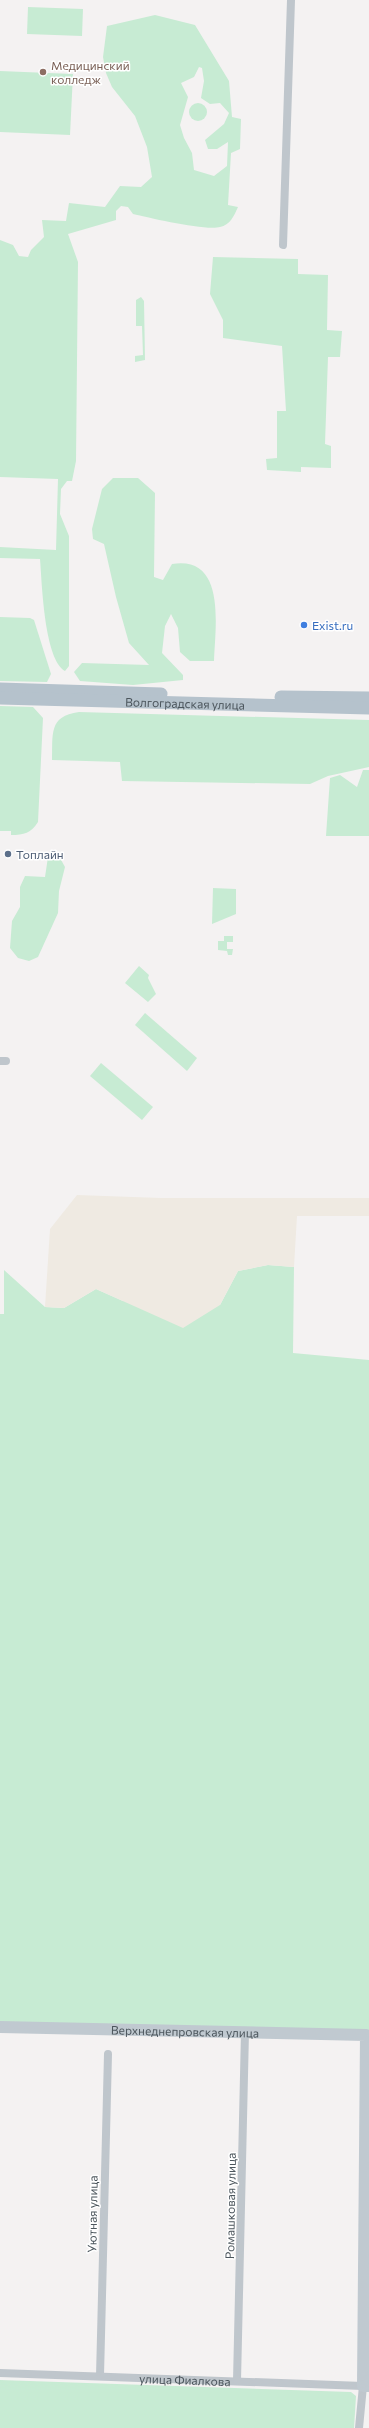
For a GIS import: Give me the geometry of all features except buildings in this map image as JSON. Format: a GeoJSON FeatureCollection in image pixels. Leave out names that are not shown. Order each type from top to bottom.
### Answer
{"type":"FeatureCollection","features":[{"type":"Feature","properties":{"kind":"main road","name":"Волгоградская улица"},"geometry":{"type":"LineString","coordinates":[[0,689],[369,698]]}},
{"type":"Feature","properties":{"kind":"main road","name":"Волгоградская улица"},"geometry":{"type":"LineString","coordinates":[[0,698],[369,708]]}},
{"type":"Feature","properties":{"kind":"street"},"geometry":{"type":"LineString","coordinates":[[283,245],[291,0]]}},
{"type":"Feature","properties":{"kind":"street","name":"Верхнеднепровская улица"},"geometry":{"type":"LineString","coordinates":[[0,2027],[367,2035]]}},
{"type":"Feature","properties":{"kind":"street","name":"Ромашковая улица"},"geometry":{"type":"LineString","coordinates":[[237,2381],[246,2032]]}},
{"type":"Feature","properties":{"kind":"street"},"geometry":{"type":"LineString","coordinates":[[359,2428],[366,2386],[367,2035]]}},
{"type":"Feature","properties":{"kind":"street","name":"Уютная улица"},"geometry":{"type":"LineString","coordinates":[[100,2376],[108,2054]]}},
{"type":"Feature","properties":{"kind":"street","name":"улица Фиалкова"},"geometry":{"type":"LineString","coordinates":[[0,2372],[366,2386]]}},
{"type":"Feature","properties":{"kind":"green space"},"geometry":{"type":"Polygon","coordinates":[[[28,7],[83,9],[82,36],[27,34],[28,7]]]}},
{"type":"Feature","properties":{"kind":"green space"},"geometry":{"type":"Polygon","coordinates":[[[155,15],[195,25],[229,81],[232,117],[241,119],[240,149],[231,153],[228,205],[238,207],[229,222],[223,226],[213,228],[178,224],[133,214],[128,207],[121,206],[116,211],[116,220],[68,234],[78,262],[76,461],[72,481],[67,481],[61,489],[60,514],[69,536],[69,666],[65,671],[58,664],[48,637],[43,602],[40,559],[0,558],[0,547],[56,550],[58,479],[0,477],[0,240],[13,245],[19,256],[28,257],[31,250],[44,237],[42,220],[66,221],[69,203],[105,207],[120,186],[141,187],[152,177],[147,147],[135,116],[112,87],[106,73],[103,57],[107,26],[155,15]],[[199,67],[194,77],[181,83],[188,97],[180,125],[184,138],[192,153],[194,170],[214,176],[227,166],[228,142],[217,149],[208,149],[205,140],[224,124],[229,113],[220,103],[210,104],[201,98],[204,81],[202,68],[199,67]]]}},
{"type":"Feature","properties":{"kind":"green space"},"geometry":{"type":"Polygon","coordinates":[[[0,71],[73,74],[70,135],[0,132],[0,71]]]}},
{"type":"Feature","properties":{"kind":"green space"},"geometry":{"type":"Polygon","coordinates":[[[198,103],[204,106],[207,112],[204,118],[198,121],[192,118],[189,112],[192,106],[198,103]]]}},
{"type":"Feature","properties":{"kind":"green space"},"geometry":{"type":"Polygon","coordinates":[[[213,257],[298,259],[298,274],[328,275],[327,330],[342,331],[340,357],[328,357],[325,444],[331,446],[331,468],[301,467],[301,472],[267,470],[266,459],[277,458],[277,411],[286,411],[282,346],[223,338],[223,320],[210,294],[213,257]]]}},
{"type":"Feature","properties":{"kind":"green space"},"geometry":{"type":"Polygon","coordinates":[[[141,297],[144,301],[145,360],[135,362],[135,356],[143,355],[142,326],[136,326],[136,300],[141,297]]]}},
{"type":"Feature","properties":{"kind":"green space"},"geometry":{"type":"Polygon","coordinates":[[[113,478],[138,478],[155,493],[154,577],[163,580],[172,564],[190,564],[202,571],[210,582],[216,613],[214,661],[190,661],[180,652],[178,628],[171,614],[165,626],[162,653],[183,675],[183,680],[133,685],[80,681],[74,672],[82,663],[149,665],[129,643],[116,597],[104,544],[93,539],[92,529],[102,489],[113,478]]]}},
{"type":"Feature","properties":{"kind":"green space"},"geometry":{"type":"Polygon","coordinates":[[[0,617],[30,618],[34,620],[51,674],[47,682],[0,681],[0,617]]]}},
{"type":"Feature","properties":{"kind":"green space"},"geometry":{"type":"Polygon","coordinates":[[[0,706],[33,707],[43,718],[38,822],[30,831],[20,835],[11,835],[11,831],[0,831],[0,706]]]}},
{"type":"Feature","properties":{"kind":"green space"},"geometry":{"type":"Polygon","coordinates":[[[79,712],[369,720],[369,767],[328,776],[310,784],[122,781],[120,762],[52,760],[53,735],[57,722],[69,714],[79,712]]]}},
{"type":"Feature","properties":{"kind":"green space"},"geometry":{"type":"Polygon","coordinates":[[[363,770],[369,770],[369,836],[326,836],[330,778],[340,775],[357,787],[363,770]]]}},
{"type":"Feature","properties":{"kind":"green space"},"geometry":{"type":"Polygon","coordinates":[[[48,857],[60,858],[65,867],[59,891],[58,913],[38,957],[29,961],[18,958],[10,948],[12,921],[20,907],[20,887],[25,876],[45,877],[48,857]]]}},
{"type":"Feature","properties":{"kind":"green space"},"geometry":{"type":"Polygon","coordinates":[[[213,888],[236,889],[236,914],[212,924],[213,888]]]}},
{"type":"Feature","properties":{"kind":"green space"},"geometry":{"type":"Polygon","coordinates":[[[224,936],[233,936],[233,942],[227,942],[227,949],[233,949],[232,955],[228,955],[227,951],[218,950],[218,941],[224,941],[224,936]]]}},
{"type":"Feature","properties":{"kind":"green space"},"geometry":{"type":"Polygon","coordinates":[[[139,966],[149,975],[148,978],[156,994],[148,1002],[125,983],[139,966]]]}},
{"type":"Feature","properties":{"kind":"green space"},"geometry":{"type":"Polygon","coordinates":[[[145,1013],[197,1058],[187,1071],[135,1025],[145,1013]]]}},
{"type":"Feature","properties":{"kind":"green space"},"geometry":{"type":"Polygon","coordinates":[[[101,1063],[153,1107],[142,1120],[90,1076],[101,1063]]]}},
{"type":"Feature","properties":{"kind":"green space"},"geometry":{"type":"Polygon","coordinates":[[[268,1265],[294,1267],[293,1353],[369,1360],[369,2033],[0,2022],[0,1314],[4,1314],[4,1270],[45,1307],[64,1308],[96,1289],[123,1301],[220,1305],[238,1271],[268,1265]]]}},
{"type":"Feature","properties":{"kind":"green space"},"geometry":{"type":"Polygon","coordinates":[[[0,2380],[351,2392],[356,2396],[354,2428],[0,2428],[0,2380]]]}},
{"type":"Feature","properties":{"kind":"sand"},"geometry":{"type":"Polygon","coordinates":[[[77,1195],[161,1198],[369,1198],[369,1216],[297,1216],[294,1267],[268,1265],[238,1271],[220,1305],[183,1328],[96,1289],[64,1308],[45,1307],[50,1229],[77,1195]]]}},
{"type":"Feature","properties":{"kind":"place","name":"Медицинский колледж"},"geometry":{"type":"Point","coordinates":[43,72]}},
{"type":"Feature","properties":{"kind":"place","name":"Exist.ru"},"geometry":{"type":"Point","coordinates":[304,625]}},
{"type":"Feature","properties":{"kind":"place","name":"Топлайн"},"geometry":{"type":"Point","coordinates":[8,854]}}]}
